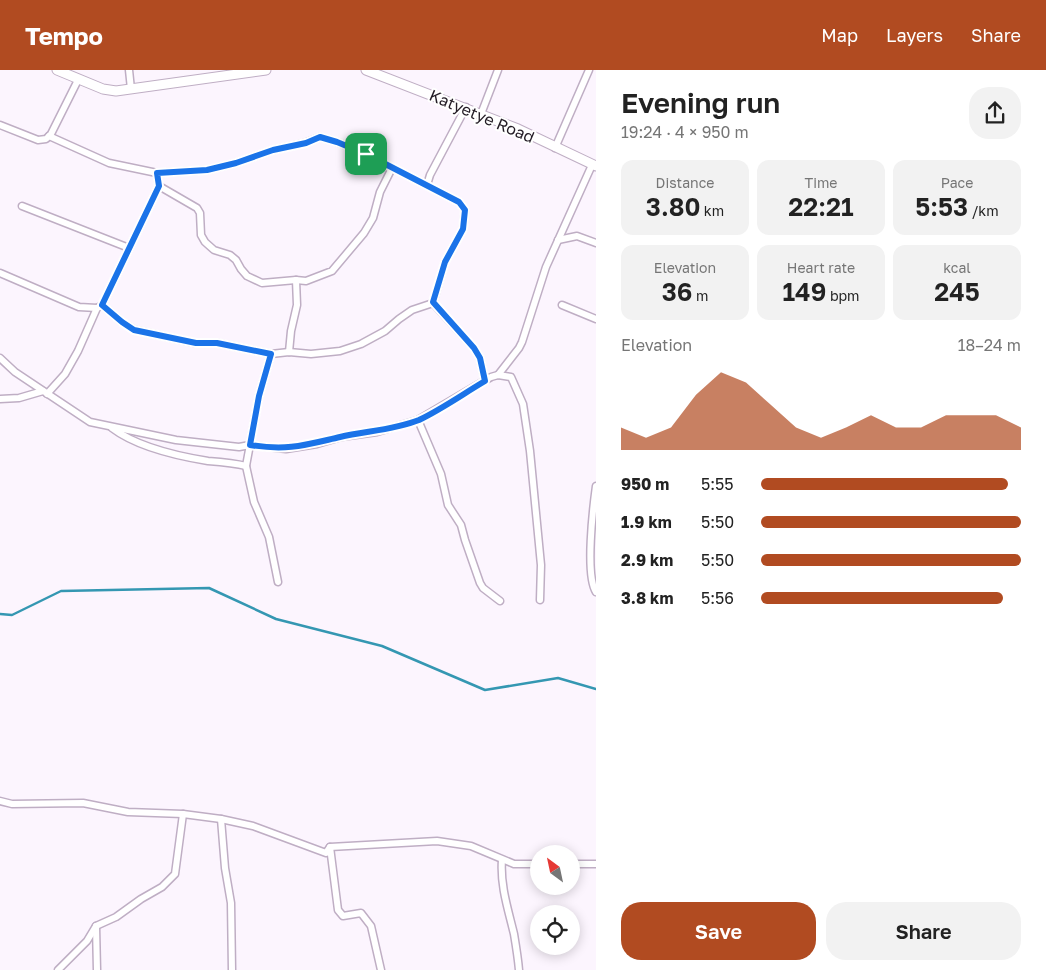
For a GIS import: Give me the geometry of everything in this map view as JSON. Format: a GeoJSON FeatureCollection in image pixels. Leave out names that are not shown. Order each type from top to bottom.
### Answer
{"type":"FeatureCollection","features":[{"type":"Feature","properties":{"kind":"street"},"geometry":{"type":"LineString","coordinates":[[57,70],[103,89],[116,91],[203,74],[266,70]]}},
{"type":"Feature","properties":{"kind":"street"},"geometry":{"type":"LineString","coordinates":[[129,70],[131,89]]}},
{"type":"Feature","properties":{"kind":"street","name":"Katyetye Road"},"geometry":{"type":"LineString","coordinates":[[366,70],[466,107],[518,129],[594,166]]}},
{"type":"Feature","properties":{"kind":"street"},"geometry":{"type":"LineString","coordinates":[[481,114],[498,70]]}},
{"type":"Feature","properties":{"kind":"street"},"geometry":{"type":"LineString","coordinates":[[555,148],[589,70]]}},
{"type":"Feature","properties":{"kind":"street"},"geometry":{"type":"LineString","coordinates":[[0,125],[38,140],[46,138],[51,134],[78,80]]}},
{"type":"Feature","properties":{"kind":"street"},"geometry":{"type":"LineString","coordinates":[[427,185],[430,175],[466,107]]}},
{"type":"Feature","properties":{"kind":"street"},"geometry":{"type":"LineString","coordinates":[[48,136],[109,163],[157,173],[207,170],[236,163],[273,150],[306,143],[320,137],[366,154],[459,202],[465,210],[463,229],[445,262],[433,302]]}},
{"type":"Feature","properties":{"kind":"street"},"geometry":{"type":"LineString","coordinates":[[0,358],[15,372],[90,422],[176,440],[239,447],[250,445],[286,449],[317,444],[341,437],[377,432],[418,420],[498,375],[520,348],[546,268],[594,166]]}},
{"type":"Feature","properties":{"kind":"street"},"geometry":{"type":"LineString","coordinates":[[159,186],[197,208],[200,213],[201,235],[205,242],[214,250],[230,255],[236,260],[246,276],[262,283],[306,280],[332,271],[364,233],[373,218],[380,192],[392,168]]}},
{"type":"Feature","properties":{"kind":"street"},"geometry":{"type":"LineString","coordinates":[[0,399],[19,398],[45,392],[65,374],[159,186],[157,173]]}},
{"type":"Feature","properties":{"kind":"street"},"geometry":{"type":"LineString","coordinates":[[22,206],[129,248]]}},
{"type":"Feature","properties":{"kind":"street"},"geometry":{"type":"LineString","coordinates":[[558,240],[577,236],[596,243]]}},
{"type":"Feature","properties":{"kind":"street"},"geometry":{"type":"LineString","coordinates":[[0,273],[79,307],[100,306],[134,330],[196,343],[217,343],[271,354],[340,352],[361,344],[385,331],[412,310],[433,302]]}},
{"type":"Feature","properties":{"kind":"street"},"geometry":{"type":"LineString","coordinates":[[289,352],[291,331],[297,305],[296,280]]}},
{"type":"Feature","properties":{"kind":"street"},"geometry":{"type":"LineString","coordinates":[[433,302],[474,348],[480,358],[485,381]]}},
{"type":"Feature","properties":{"kind":"street"},"geometry":{"type":"LineString","coordinates":[[562,305],[596,319]]}},
{"type":"Feature","properties":{"kind":"street"},"geometry":{"type":"LineString","coordinates":[[271,354],[259,396],[246,466],[254,502],[269,537],[278,582]]}},
{"type":"Feature","properties":{"kind":"street"},"geometry":{"type":"LineString","coordinates":[[498,375],[511,377],[523,404],[526,418],[537,507],[541,565],[540,600]]}},
{"type":"Feature","properties":{"kind":"street"},"geometry":{"type":"LineString","coordinates":[[418,420],[441,474],[448,505],[461,525],[480,583],[483,588],[500,601]]}},
{"type":"Feature","properties":{"kind":"street"},"geometry":{"type":"LineString","coordinates":[[109,426],[122,436],[141,444],[207,460],[246,466]]}},
{"type":"Feature","properties":{"kind":"street"},"geometry":{"type":"LineString","coordinates":[[596,486],[591,576],[596,592]]}},
{"type":"Feature","properties":{"kind":"street"},"geometry":{"type":"LineString","coordinates":[[0,801],[12,804],[83,804],[128,812],[183,814],[253,826],[326,853],[330,847]]}},
{"type":"Feature","properties":{"kind":"street"},"geometry":{"type":"LineString","coordinates":[[58,970],[86,941],[96,926],[116,917],[162,887],[173,877],[175,874],[183,814]]}},
{"type":"Feature","properties":{"kind":"street"},"geometry":{"type":"LineString","coordinates":[[222,820],[225,868],[231,903],[232,970]]}},
{"type":"Feature","properties":{"kind":"street"},"geometry":{"type":"LineString","coordinates":[[330,847],[437,841],[471,846],[514,864],[530,864]]}},
{"type":"Feature","properties":{"kind":"street"},"geometry":{"type":"LineString","coordinates":[[330,847],[338,910],[343,916],[361,913],[371,926],[381,970]]}},
{"type":"Feature","properties":{"kind":"street"},"geometry":{"type":"LineString","coordinates":[[502,860],[501,876],[519,970]]}},
{"type":"Feature","properties":{"kind":"street"},"geometry":{"type":"LineString","coordinates":[[580,864],[596,864]]}},
{"type":"Feature","properties":{"kind":"street"},"geometry":{"type":"LineString","coordinates":[[96,926],[97,970]]}},
{"type":"Feature","properties":{"kind":"waterway"},"geometry":{"type":"LineString","coordinates":[[0,614],[12,615],[61,591],[209,588],[276,619],[382,646],[485,690],[558,678],[596,689]]}},
{"type":"Feature","properties":{"kind":"route"},"geometry":{"type":"LineString","coordinates":[[320,137],[366,154],[459,202],[465,210],[463,229],[445,262],[433,302],[474,348],[480,358],[485,381],[418,420],[377,432],[341,437],[317,444],[286,449],[250,445],[259,396],[271,354],[217,343],[196,343],[134,330],[102,305],[159,186],[157,173],[207,170],[236,163],[273,150],[306,143],[320,137]]}}]}
